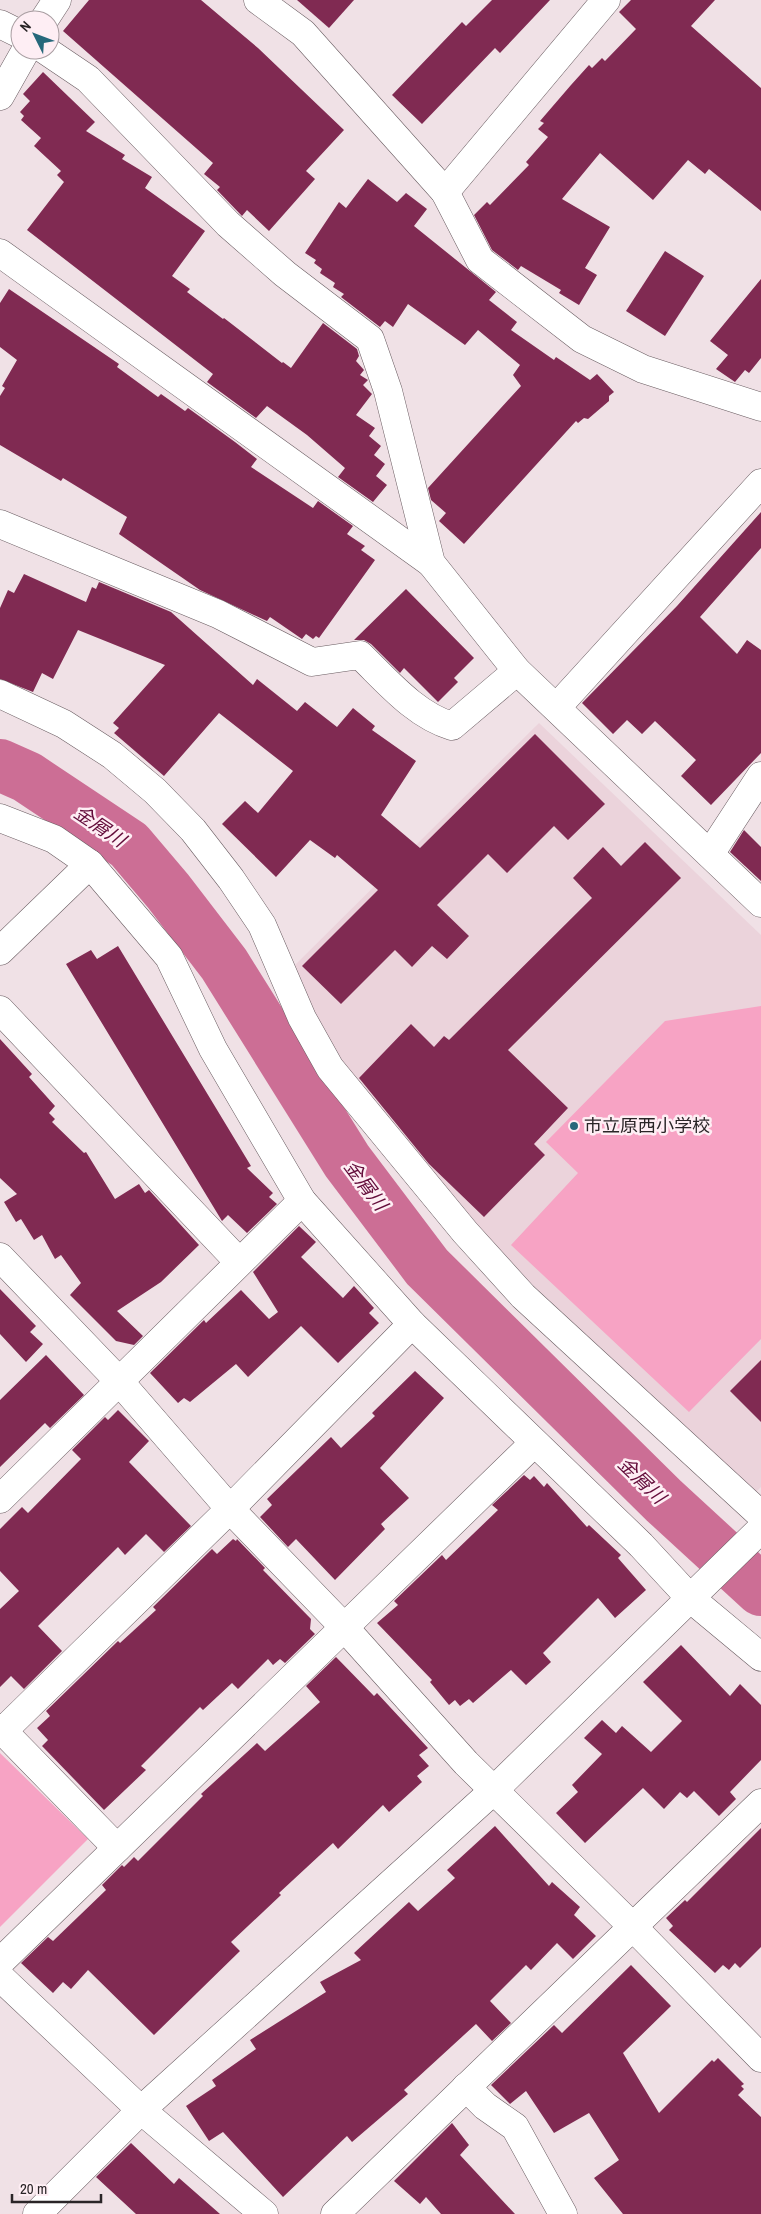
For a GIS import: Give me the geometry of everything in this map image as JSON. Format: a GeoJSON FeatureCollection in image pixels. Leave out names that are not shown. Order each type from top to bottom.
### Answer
{"type":"FeatureCollection","features":[{"type":"Feature","properties":{"kind":"street"},"geometry":{"type":"LineString","coordinates":[[258,0],[303,33],[444,192],[480,260],[582,339],[643,369],[761,407]]}},
{"type":"Feature","properties":{"kind":"street"},"geometry":{"type":"LineString","coordinates":[[444,192],[606,0]]}},
{"type":"Feature","properties":{"kind":"street"},"geometry":{"type":"LineString","coordinates":[[0,96],[20,60]]}},
{"type":"Feature","properties":{"kind":"street"},"geometry":{"type":"LineString","coordinates":[[60,60],[88,79],[228,224],[285,274],[370,339],[388,391],[431,563]]}},
{"type":"Feature","properties":{"kind":"street"},"geometry":{"type":"LineString","coordinates":[[0,253],[431,563],[518,671],[761,903]]}},
{"type":"Feature","properties":{"kind":"street"},"geometry":{"type":"LineString","coordinates":[[557,707],[761,483]]}},
{"type":"Feature","properties":{"kind":"street"},"geometry":{"type":"LineString","coordinates":[[0,524],[218,614],[312,662],[360,655],[409,701],[440,722],[452,726],[518,671]]}},
{"type":"Feature","properties":{"kind":"street"},"geometry":{"type":"LineString","coordinates":[[0,694],[64,724],[112,755],[154,791],[193,830],[262,925],[302,1018],[330,1068],[465,1232],[523,1296],[761,1515]]}},
{"type":"Feature","properties":{"kind":"street"},"geometry":{"type":"LineString","coordinates":[[710,854],[761,776]]}},
{"type":"Feature","properties":{"kind":"street"},"geometry":{"type":"LineString","coordinates":[[0,818],[54,839],[90,864],[168,957],[213,1050],[302,1201],[412,1324],[641,1545],[690,1598],[761,1657]]}},
{"type":"Feature","properties":{"kind":"street"},"geometry":{"type":"LineString","coordinates":[[0,951],[90,864]]}},
{"type":"Feature","properties":{"kind":"street"},"geometry":{"type":"LineString","coordinates":[[0,1010],[239,1262]]}},
{"type":"Feature","properties":{"kind":"street"},"geometry":{"type":"LineString","coordinates":[[0,1499],[302,1201]]}},
{"type":"Feature","properties":{"kind":"street"},"geometry":{"type":"LineString","coordinates":[[1,1261],[119,1381],[230,1508],[343,1626],[493,1791],[632,1926],[761,2058]]}},
{"type":"Feature","properties":{"kind":"street"},"geometry":{"type":"LineString","coordinates":[[117,1848],[2,1730],[230,1508],[412,1324]]}},
{"type":"Feature","properties":{"kind":"street"},"geometry":{"type":"LineString","coordinates":[[0,1962],[343,1626],[534,1443]]}},
{"type":"Feature","properties":{"kind":"street"},"geometry":{"type":"LineString","coordinates":[[37,2214],[141,2110],[493,1791],[761,1530]]}},
{"type":"Feature","properties":{"kind":"street"},"geometry":{"type":"LineString","coordinates":[[335,2214],[632,1926],[757,1813]]}},
{"type":"Feature","properties":{"kind":"street"},"geometry":{"type":"LineString","coordinates":[[0,1977],[141,2110],[264,2214]]}},
{"type":"Feature","properties":{"kind":"street"},"geometry":{"type":"LineString","coordinates":[[466,2087],[485,2106],[515,2127],[563,2214]]}},
{"type":"Feature","properties":{"kind":"shaded area","name":"市立原西小学校"},"geometry":{"type":"Polygon","coordinates":[[[539,723],[761,935],[761,1487],[756,1492],[456,1214],[318,1038],[294,966],[539,723]]]}},
{"type":"Feature","properties":{"kind":"shaded area"},"geometry":{"type":"Polygon","coordinates":[[[761,1006],[761,1339],[689,1412],[511,1245],[578,1173],[546,1142],[665,1021],[761,1006]]]}},
{"type":"Feature","properties":{"kind":"shaded area"},"geometry":{"type":"Polygon","coordinates":[[[0,1753],[88,1839],[0,1927],[0,1753]]]}},
{"type":"Feature","properties":{"kind":"building"},"geometry":{"type":"Polygon","coordinates":[[[89,0],[201,0],[258,48],[344,130],[306,171],[315,179],[269,231],[247,210],[242,216],[217,190],[220,187],[204,174],[213,163],[63,31],[89,0]]]}},
{"type":"Feature","properties":{"kind":"building"},"geometry":{"type":"Polygon","coordinates":[[[297,0],[354,0],[329,28],[297,0]]]}},
{"type":"Feature","properties":{"kind":"building"},"geometry":{"type":"Polygon","coordinates":[[[492,0],[550,0],[500,53],[495,48],[422,124],[392,95],[462,22],[466,26],[492,0]]]}},
{"type":"Feature","properties":{"kind":"building"},"geometry":{"type":"Polygon","coordinates":[[[631,0],[715,0],[691,26],[761,88],[761,211],[709,169],[705,174],[688,160],[653,200],[600,153],[562,199],[610,227],[585,268],[597,275],[579,305],[559,293],[561,290],[521,266],[518,270],[492,250],[474,215],[487,202],[490,205],[529,165],[526,162],[548,137],[538,129],[544,123],[540,121],[571,85],[589,65],[592,68],[602,58],[605,61],[636,29],[619,12],[631,0]]]}},
{"type":"Feature","properties":{"kind":"building"},"geometry":{"type":"Polygon","coordinates":[[[43,72],[95,122],[86,131],[125,155],[122,159],[152,177],[145,188],[205,231],[172,276],[190,289],[187,292],[291,368],[323,323],[357,349],[359,356],[356,361],[364,370],[360,375],[368,380],[363,385],[372,394],[356,415],[375,428],[369,436],[381,446],[374,455],[385,464],[376,476],[387,485],[373,502],[338,477],[345,468],[307,435],[267,406],[256,418],[207,382],[213,374],[27,230],[64,182],[57,175],[61,171],[34,146],[41,138],[21,120],[24,116],[20,112],[30,101],[23,94],[43,72]]]}},
{"type":"Feature","properties":{"kind":"building"},"geometry":{"type":"Polygon","coordinates":[[[368,179],[397,202],[406,193],[427,209],[414,226],[496,292],[489,300],[517,322],[511,330],[554,360],[556,357],[590,380],[597,374],[614,392],[609,396],[609,401],[588,419],[584,418],[578,423],[576,421],[464,544],[439,521],[446,513],[431,500],[428,488],[521,386],[513,375],[520,365],[478,330],[465,345],[408,304],[393,327],[385,321],[380,327],[341,297],[344,294],[333,287],[335,283],[320,273],[322,269],[314,263],[316,260],[305,253],[339,202],[346,208],[368,179]]]}},
{"type":"Feature","properties":{"kind":"building"},"geometry":{"type":"Polygon","coordinates":[[[665,251],[704,276],[665,336],[626,311],[665,251]]]}},
{"type":"Feature","properties":{"kind":"building"},"geometry":{"type":"Polygon","coordinates":[[[761,279],[761,358],[749,373],[745,370],[735,382],[716,369],[728,355],[710,341],[761,279]]]}},
{"type":"Feature","properties":{"kind":"building"},"geometry":{"type":"Polygon","coordinates":[[[9,289],[119,364],[117,367],[158,397],[161,394],[185,411],[188,408],[235,442],[257,459],[251,467],[313,508],[318,501],[353,526],[347,534],[365,546],[361,550],[375,560],[319,638],[316,636],[313,639],[306,634],[302,639],[270,617],[267,621],[200,590],[119,534],[127,517],[63,478],[61,481],[0,445],[0,396],[5,388],[2,386],[17,360],[0,347],[0,303],[9,289]]]}},
{"type":"Feature","properties":{"kind":"building"},"geometry":{"type":"Polygon","coordinates":[[[761,512],[761,548],[700,617],[737,654],[747,640],[761,650],[761,753],[711,805],[681,776],[696,760],[655,721],[642,734],[627,720],[613,734],[582,703],[677,606],[761,512]]]}},
{"type":"Feature","properties":{"kind":"building"},"geometry":{"type":"Polygon","coordinates":[[[24,574],[86,602],[92,587],[96,589],[99,582],[171,612],[253,685],[257,679],[297,711],[305,702],[337,727],[353,708],[375,726],[372,730],[416,761],[381,815],[420,848],[535,734],[605,804],[568,840],[554,826],[507,873],[488,854],[437,905],[469,936],[447,959],[432,946],[412,967],[395,950],[341,1004],[302,966],[378,890],[337,855],[335,858],[310,840],[276,877],[222,824],[245,801],[258,813],[293,771],[219,713],[164,776],[114,733],[119,728],[113,723],[165,665],[78,630],[53,679],[42,673],[33,692],[0,679],[0,608],[8,590],[14,593],[24,574]]]}},
{"type":"Feature","properties":{"kind":"building"},"geometry":{"type":"Polygon","coordinates":[[[406,589],[474,658],[454,678],[458,682],[438,702],[404,668],[400,673],[371,644],[364,640],[354,640],[406,589]]]}},
{"type":"Feature","properties":{"kind":"building"},"geometry":{"type":"Polygon","coordinates":[[[744,830],[761,847],[761,881],[730,852],[744,830]]]}},
{"type":"Feature","properties":{"kind":"building"},"geometry":{"type":"Polygon","coordinates":[[[645,842],[681,878],[508,1050],[568,1108],[534,1144],[545,1155],[484,1217],[429,1164],[359,1078],[411,1024],[434,1047],[444,1036],[449,1040],[592,898],[573,878],[603,847],[621,866],[645,842]]]}},
{"type":"Feature","properties":{"kind":"building"},"geometry":{"type":"Polygon","coordinates":[[[118,946],[251,1166],[247,1168],[273,1193],[269,1197],[277,1204],[247,1233],[228,1215],[222,1221],[66,964],[91,950],[97,959],[118,946]]]}},
{"type":"Feature","properties":{"kind":"building"},"geometry":{"type":"Polygon","coordinates":[[[0,1039],[32,1074],[29,1077],[55,1106],[49,1113],[55,1119],[52,1122],[84,1153],[86,1152],[115,1199],[139,1184],[145,1193],[149,1190],[199,1245],[161,1282],[117,1311],[143,1336],[134,1345],[116,1341],[70,1295],[81,1283],[61,1255],[55,1259],[42,1235],[34,1240],[21,1219],[16,1222],[4,1202],[17,1194],[0,1178],[0,1039]]]}},
{"type":"Feature","properties":{"kind":"building"},"geometry":{"type":"Polygon","coordinates":[[[299,1226],[316,1242],[301,1257],[343,1298],[354,1286],[374,1308],[369,1313],[379,1323],[338,1363],[301,1326],[248,1377],[236,1364],[190,1402],[184,1398],[178,1403],[150,1373],[204,1320],[206,1323],[241,1290],[269,1319],[278,1312],[253,1272],[299,1226]]]}},
{"type":"Feature","properties":{"kind":"building"},"geometry":{"type":"Polygon","coordinates":[[[0,1289],[36,1326],[30,1332],[43,1344],[26,1362],[0,1334],[0,1289]]]}},
{"type":"Feature","properties":{"kind":"building"},"geometry":{"type":"Polygon","coordinates":[[[46,1355],[84,1395],[50,1428],[45,1423],[0,1467],[0,1400],[46,1355]]]}},
{"type":"Feature","properties":{"kind":"building"},"geometry":{"type":"Polygon","coordinates":[[[761,1360],[761,1422],[730,1391],[761,1360]]]}},
{"type":"Feature","properties":{"kind":"building"},"geometry":{"type":"Polygon","coordinates":[[[415,1371],[444,1398],[380,1468],[409,1498],[381,1524],[385,1529],[335,1580],[296,1539],[288,1547],[260,1517],[272,1505],[267,1499],[331,1437],[341,1448],[375,1416],[372,1413],[415,1371]]]}},
{"type":"Feature","properties":{"kind":"building"},"geometry":{"type":"Polygon","coordinates":[[[118,1410],[149,1441],[129,1462],[191,1526],[164,1552],[146,1534],[125,1555],[118,1547],[38,1626],[62,1651],[24,1689],[11,1676],[0,1687],[0,1609],[19,1591],[0,1571],[0,1529],[22,1507],[28,1513],[81,1459],[72,1450],[105,1417],[108,1420],[118,1410]]]}},
{"type":"Feature","properties":{"kind":"building"},"geometry":{"type":"Polygon","coordinates":[[[524,1475],[530,1480],[534,1476],[544,1487],[547,1483],[587,1527],[589,1525],[621,1555],[618,1558],[646,1590],[615,1618],[598,1598],[543,1653],[551,1662],[526,1685],[511,1670],[473,1703],[469,1699],[460,1706],[455,1700],[449,1705],[430,1682],[432,1680],[377,1623],[398,1605],[394,1601],[442,1555],[446,1560],[498,1510],[492,1505],[524,1475]]]}},
{"type":"Feature","properties":{"kind":"building"},"geometry":{"type":"Polygon","coordinates":[[[233,1539],[236,1541],[237,1539],[265,1568],[263,1570],[311,1619],[310,1629],[315,1634],[285,1663],[280,1659],[273,1665],[268,1659],[238,1689],[232,1683],[203,1710],[200,1707],[141,1766],[146,1770],[104,1810],[42,1746],[48,1740],[37,1728],[50,1716],[46,1711],[118,1641],[120,1643],[156,1610],[153,1607],[212,1549],[217,1554],[233,1539]]]}},
{"type":"Feature","properties":{"kind":"building"},"geometry":{"type":"Polygon","coordinates":[[[681,1645],[730,1696],[740,1684],[761,1705],[761,1760],[730,1792],[736,1799],[719,1816],[694,1791],[687,1798],[680,1792],[664,1809],[643,1788],[585,1843],[556,1813],[578,1792],[572,1785],[602,1754],[584,1738],[602,1720],[616,1733],[622,1726],[651,1752],[682,1721],[643,1682],[681,1645]]]}},
{"type":"Feature","properties":{"kind":"building"},"geometry":{"type":"Polygon","coordinates":[[[336,1657],[374,1696],[377,1693],[428,1748],[419,1755],[429,1766],[417,1776],[422,1782],[389,1812],[383,1805],[338,1849],[333,1843],[279,1893],[281,1895],[231,1942],[240,1951],[154,2035],[88,1970],[71,1989],[63,1982],[53,1993],[21,1963],[48,1937],[53,1941],[106,1890],[102,1885],[122,1865],[124,1867],[134,1857],[138,1861],[203,1796],[201,1794],[257,1743],[265,1751],[320,1702],[306,1686],[336,1657]]]}},
{"type":"Feature","properties":{"kind":"building"},"geometry":{"type":"Polygon","coordinates":[[[495,1826],[549,1886],[552,1882],[580,1907],[574,1915],[596,1936],[573,1959],[557,1943],[531,1970],[526,1965],[490,2001],[511,2023],[492,2041],[476,2024],[404,2090],[408,2094],[352,2142],[347,2136],[283,2197],[223,2132],[209,2141],[186,2106],[216,2086],[212,2080],[256,2049],[250,2040],[326,1992],[320,1982],[361,1960],[354,1953],[409,1902],[418,1911],[455,1878],[447,1870],[495,1826]]]}},
{"type":"Feature","properties":{"kind":"building"},"geometry":{"type":"Polygon","coordinates":[[[761,1828],[761,1947],[740,1968],[735,1963],[729,1970],[723,1965],[715,1973],[669,1930],[673,1926],[666,1918],[685,1900],[687,1902],[761,1828]]]}},
{"type":"Feature","properties":{"kind":"building"},"geometry":{"type":"Polygon","coordinates":[[[631,1965],[671,2006],[623,2053],[659,2113],[712,2060],[714,2062],[718,2058],[744,2084],[741,2086],[744,2089],[738,2095],[761,2117],[761,2214],[623,2214],[594,2178],[619,2160],[589,2113],[554,2133],[526,2091],[510,2104],[491,2085],[554,2025],[562,2033],[631,1965]]]}},
{"type":"Feature","properties":{"kind":"building"},"geometry":{"type":"Polygon","coordinates":[[[452,2123],[469,2145],[460,2155],[515,2214],[441,2214],[426,2197],[420,2204],[394,2181],[452,2123]]]}},
{"type":"Feature","properties":{"kind":"building"},"geometry":{"type":"Polygon","coordinates":[[[131,2143],[174,2184],[179,2178],[220,2214],[136,2214],[96,2177],[131,2143]]]}},
{"type":"Feature","properties":{"kind":"waterway","name":"金屑川"},"geometry":{"type":"LineString","coordinates":[[0,765],[27,777],[129,845],[168,891],[224,964],[347,1161],[427,1267],[664,1501],[761,1590]]}},
{"type":"Feature","properties":{"kind":"place","name":"市立原西小学校"},"geometry":{"type":"Point","coordinates":[574,1126]}}]}
